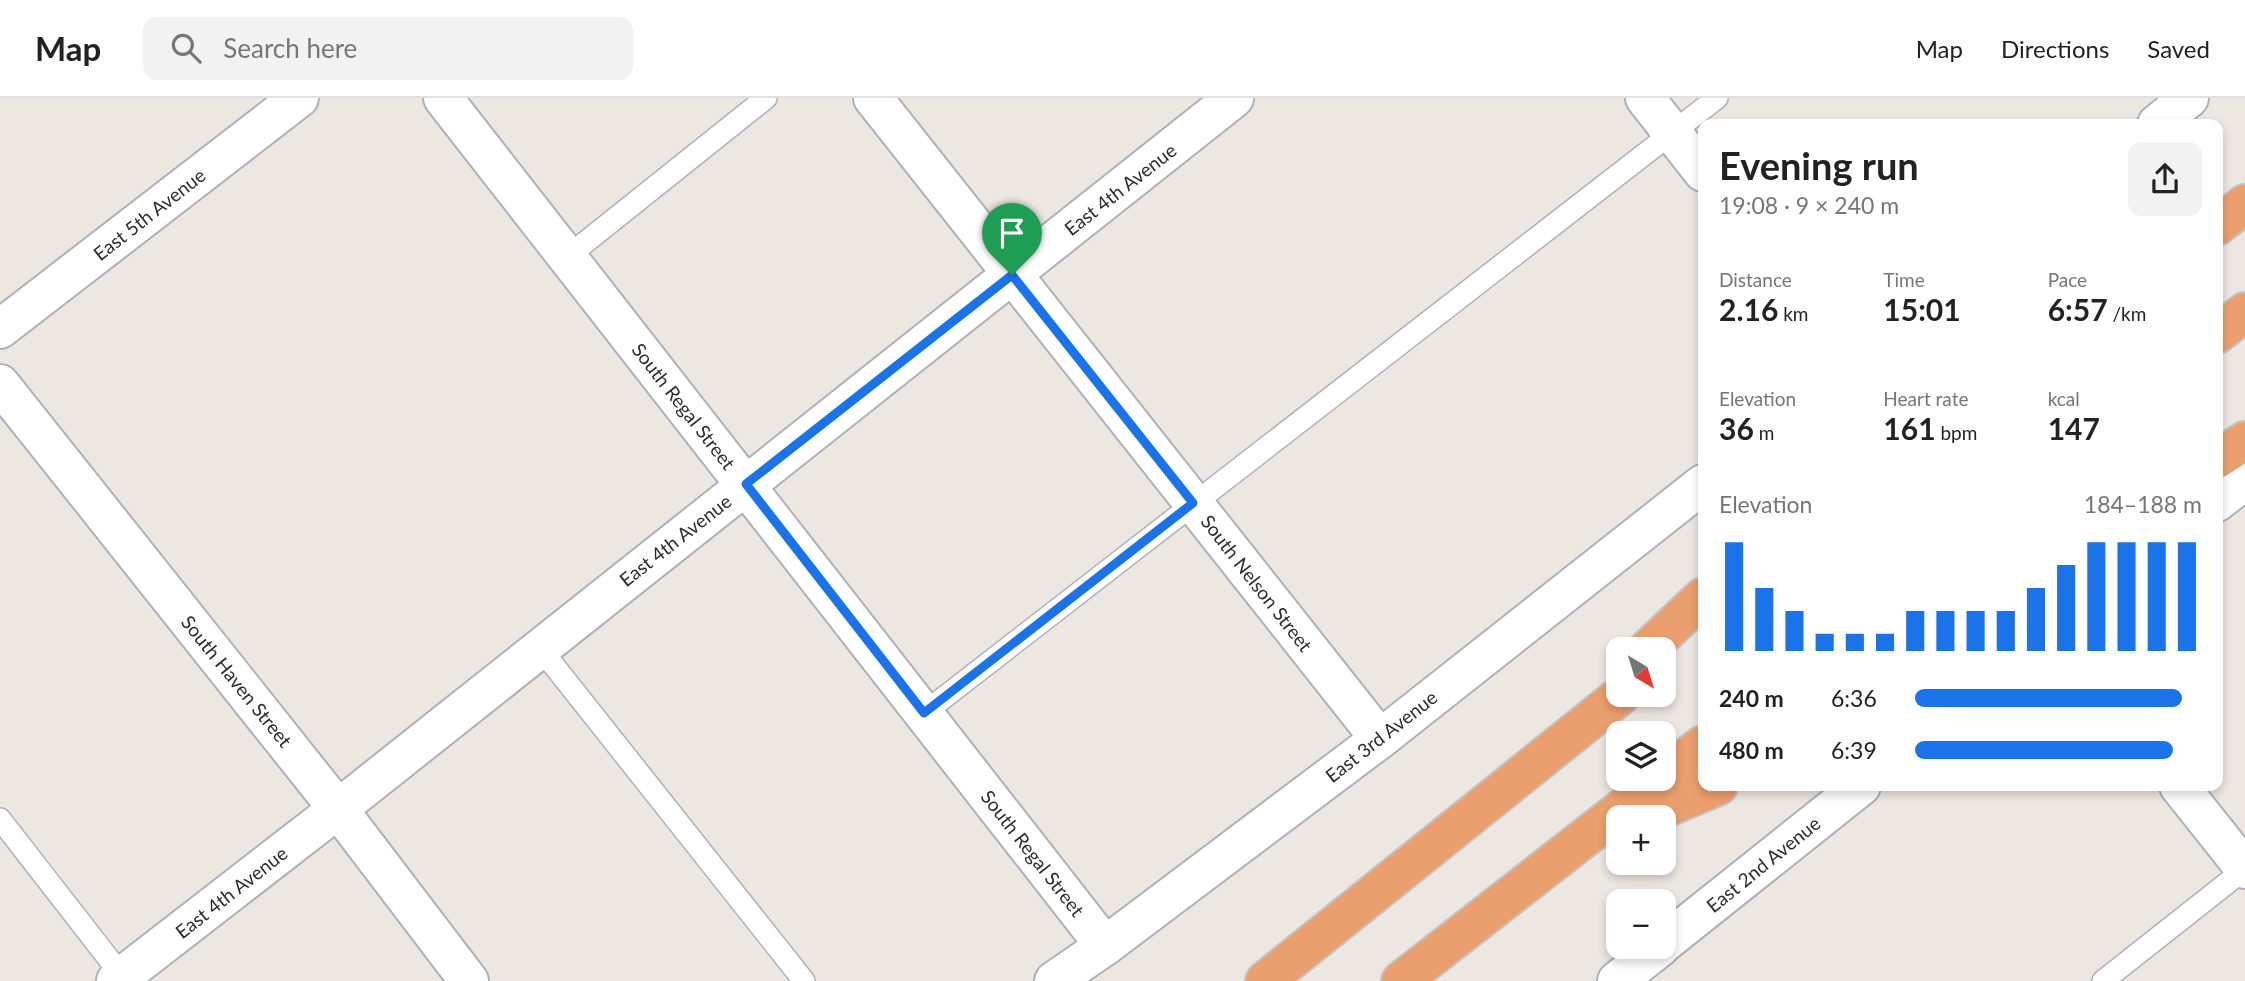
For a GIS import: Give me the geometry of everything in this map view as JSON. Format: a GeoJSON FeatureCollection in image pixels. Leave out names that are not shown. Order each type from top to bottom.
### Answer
{"type":"FeatureCollection","features":[{"type":"Feature","properties":{"kind":"highway"},"geometry":{"type":"LineString","coordinates":[[2223,221],[2245,204]]}},
{"type":"Feature","properties":{"kind":"highway"},"geometry":{"type":"LineString","coordinates":[[2223,329],[2245,312]]}},
{"type":"Feature","properties":{"kind":"highway"},"geometry":{"type":"LineString","coordinates":[[2223,455],[2245,441]]}},
{"type":"Feature","properties":{"kind":"highway"},"geometry":{"type":"LineString","coordinates":[[1661,637],[1698,602]]}},
{"type":"Feature","properties":{"kind":"highway"},"geometry":{"type":"LineString","coordinates":[[1676,652],[1698,635]]}},
{"type":"Feature","properties":{"kind":"highway"},"geometry":{"type":"LineString","coordinates":[[1508,784],[1606,690]]}},
{"type":"Feature","properties":{"kind":"highway"},"geometry":{"type":"LineString","coordinates":[[1265,981],[1606,707]]}},
{"type":"Feature","properties":{"kind":"highway"},"geometry":{"type":"LineString","coordinates":[[1676,766],[1698,749]]}},
{"type":"Feature","properties":{"kind":"highway"},"geometry":{"type":"LineString","coordinates":[[1401,981],[1645,791]]}},
{"type":"Feature","properties":{"kind":"highway"},"geometry":{"type":"LineString","coordinates":[[1673,805],[1706,791]]}},
{"type":"Feature","properties":{"kind":"highway"},"geometry":{"type":"LineString","coordinates":[[1576,846],[1606,833]]}},
{"type":"Feature","properties":{"kind":"street","name":"East 5th Avenue"},"geometry":{"type":"LineString","coordinates":[[0,329],[299,98]]}},
{"type":"Feature","properties":{"kind":"street","name":"South Regal Street"},"geometry":{"type":"LineString","coordinates":[[443,98],[1105,946]]}},
{"type":"Feature","properties":{"kind":"street","name":"South Nelson Street"},"geometry":{"type":"LineString","coordinates":[[873,98],[1380,739]]}},
{"type":"Feature","properties":{"kind":"street","name":"East 4th Avenue"},"geometry":{"type":"LineString","coordinates":[[121,979],[1234,98]]}},
{"type":"Feature","properties":{"kind":"street"},"geometry":{"type":"LineString","coordinates":[[1645,98],[1698,166]]}},
{"type":"Feature","properties":{"kind":"street"},"geometry":{"type":"LineString","coordinates":[[2163,119],[2189,98]]}},
{"type":"Feature","properties":{"kind":"street","name":"South Haven Street"},"geometry":{"type":"LineString","coordinates":[[0,384],[338,809],[469,981]]}},
{"type":"Feature","properties":{"kind":"street"},"geometry":{"type":"LineString","coordinates":[[2223,497],[2245,480]]}},
{"type":"Feature","properties":{"kind":"street","name":"East 3rd Avenue"},"geometry":{"type":"LineString","coordinates":[[1055,981],[1380,739],[1698,488]]}},
{"type":"Feature","properties":{"kind":"street","name":"East 2nd Avenue"},"geometry":{"type":"LineString","coordinates":[[1676,933],[1855,791]]}},
{"type":"Feature","properties":{"kind":"street"},"geometry":{"type":"LineString","coordinates":[[2183,791],[2245,869]]}},
{"type":"Feature","properties":{"kind":"street"},"geometry":{"type":"LineString","coordinates":[[1617,981],[1645,959]]}},
{"type":"Feature","properties":{"kind":"lane"},"geometry":{"type":"LineString","coordinates":[[568,257],[766,98]]}},
{"type":"Feature","properties":{"kind":"lane"},"geometry":{"type":"LineString","coordinates":[[924,713],[1717,98]]}},
{"type":"Feature","properties":{"kind":"lane"},"geometry":{"type":"LineString","coordinates":[[540,648],[804,981]]}},
{"type":"Feature","properties":{"kind":"lane"},"geometry":{"type":"LineString","coordinates":[[0,819],[121,979]]}},
{"type":"Feature","properties":{"kind":"lane"},"geometry":{"type":"LineString","coordinates":[[2104,981],[2245,869]]}},
{"type":"Feature","properties":{"kind":"route"},"geometry":{"type":"LineString","coordinates":[[1012,275],[1193,503],[924,713],[746,484],[1012,275]]}}]}
